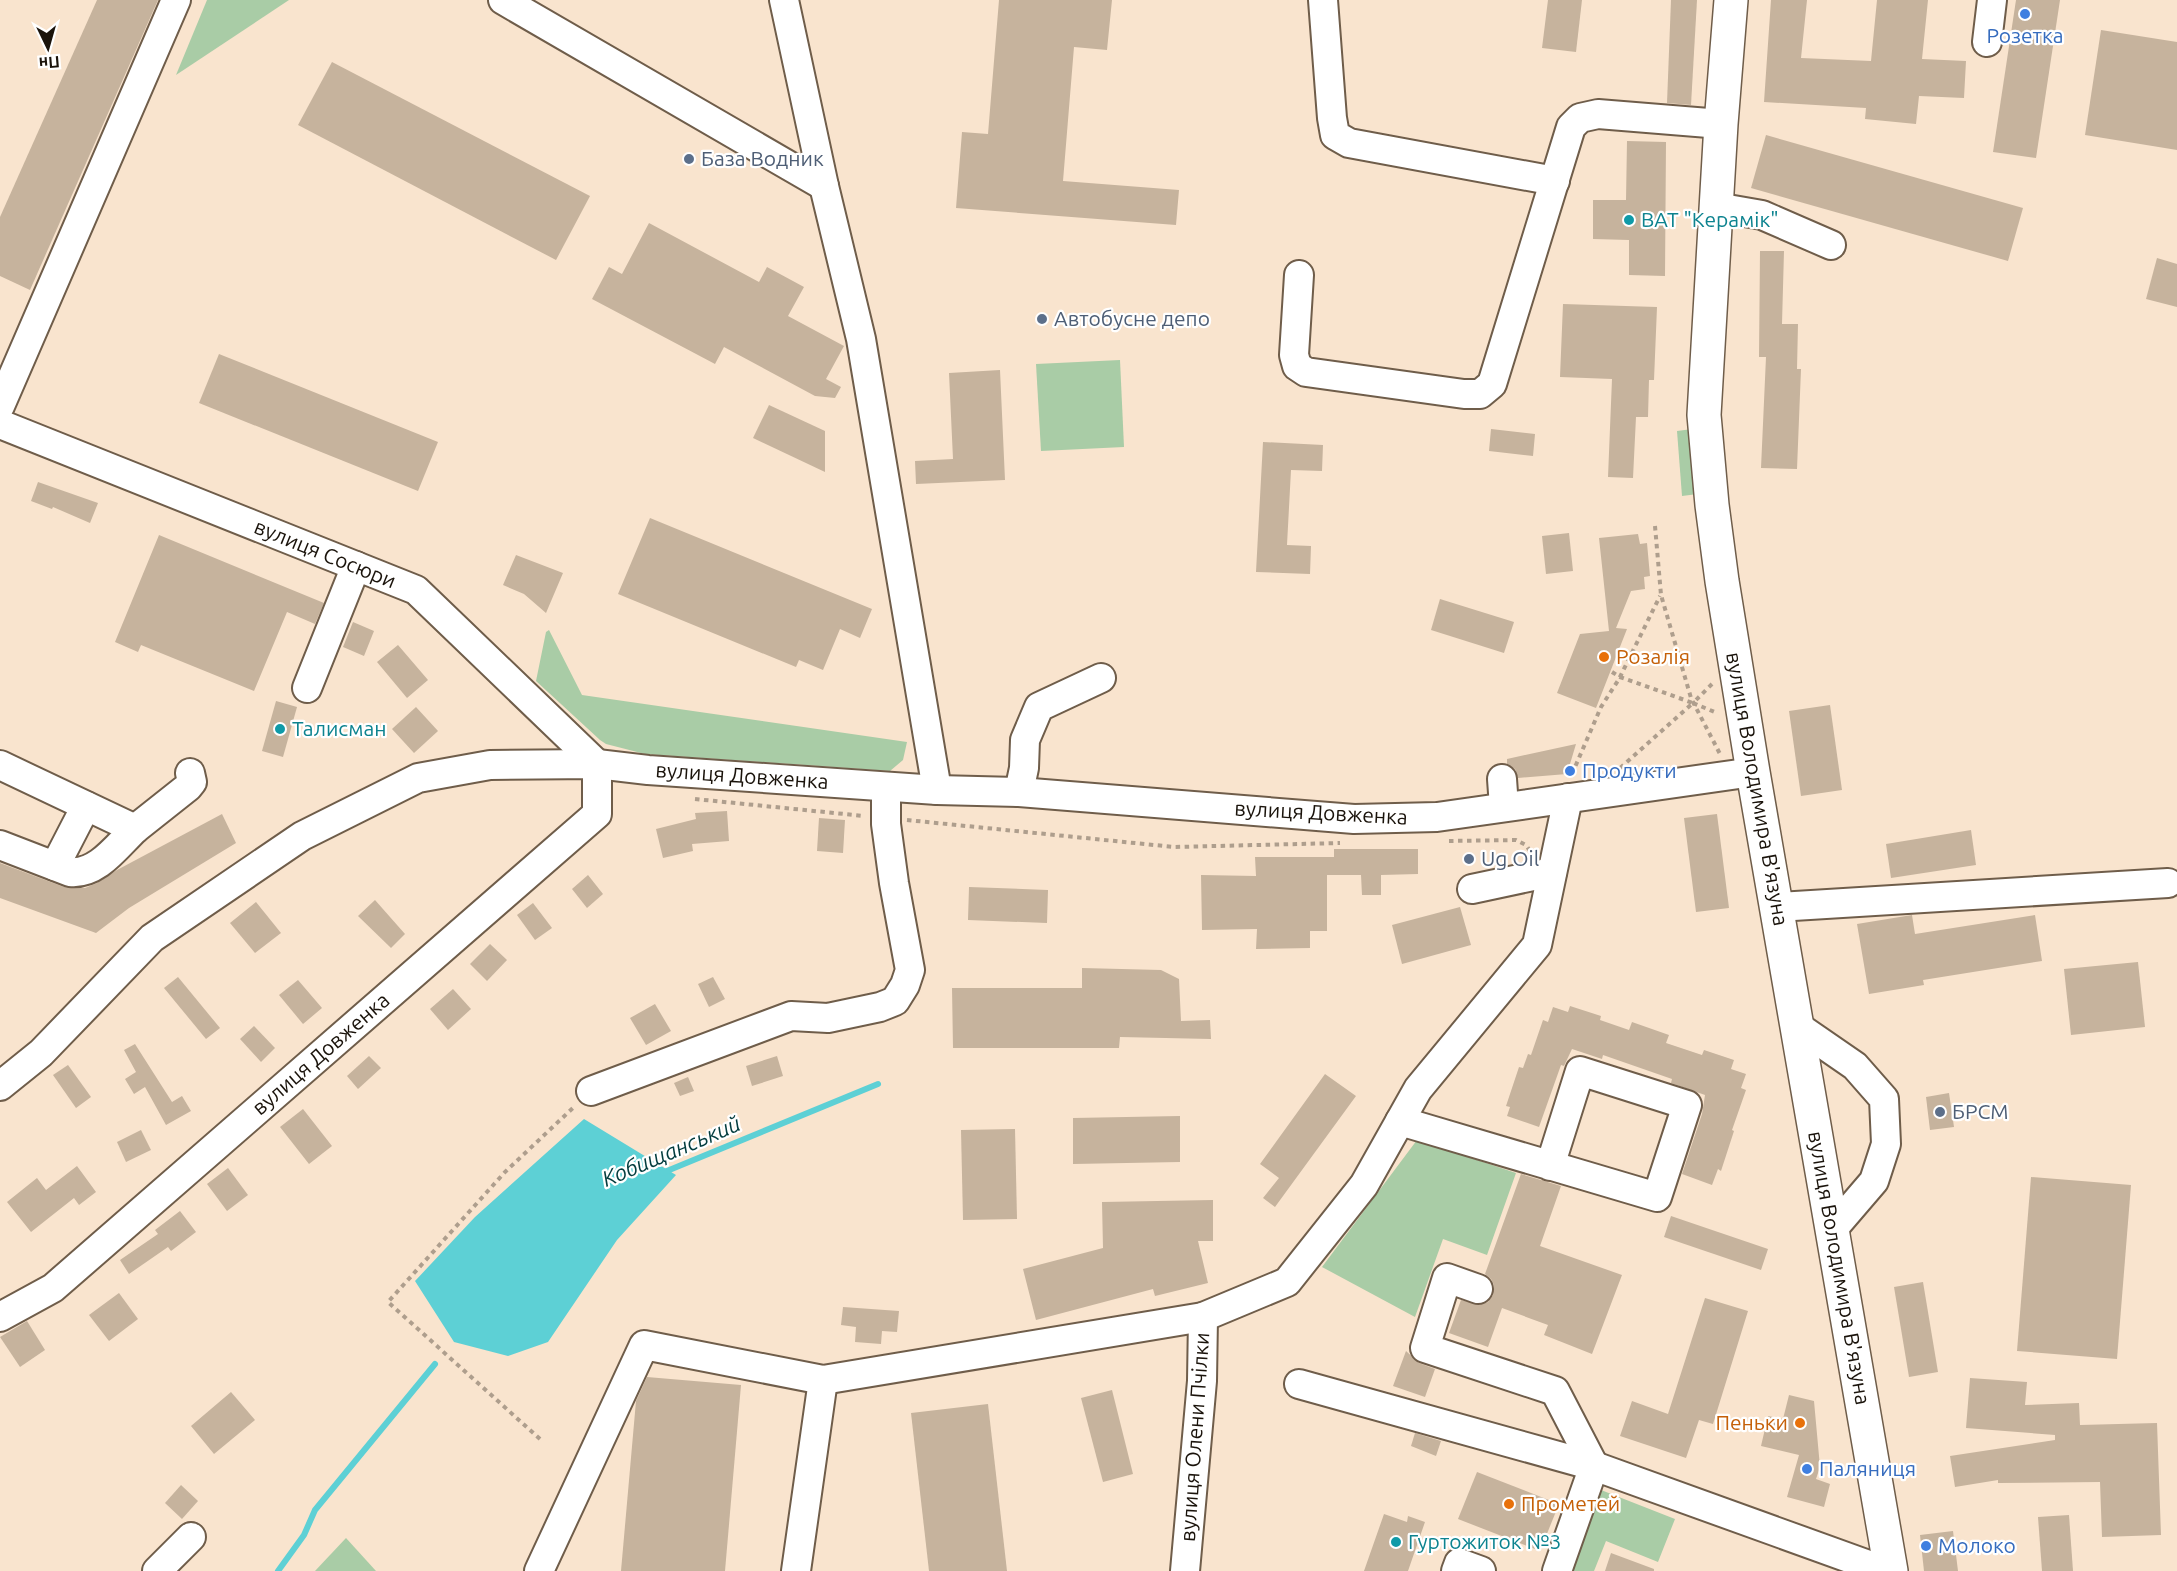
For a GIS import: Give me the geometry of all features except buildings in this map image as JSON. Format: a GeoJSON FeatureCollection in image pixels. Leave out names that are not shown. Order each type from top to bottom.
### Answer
{"type":"FeatureCollection","features":[{"type":"Feature","properties":{"kind":"main road","name":"вулиця Володимира В'язуна"},"geometry":{"type":"LineString","coordinates":[[1731,0],[1721,124],[1704,415],[1712,505],[1753,772],[1891,1571]]}},
{"type":"Feature","properties":{"kind":"street"},"geometry":{"type":"LineString","coordinates":[[0,406],[176,0]]}},
{"type":"Feature","properties":{"kind":"street"},"geometry":{"type":"LineString","coordinates":[[784,0],[824,186],[861,339],[937,790]]}},
{"type":"Feature","properties":{"kind":"street"},"geometry":{"type":"LineString","coordinates":[[1323,0],[1335,135],[1349,143],[1555,181]]}},
{"type":"Feature","properties":{"kind":"street"},"geometry":{"type":"LineString","coordinates":[[1987,42],[1992,0]]}},
{"type":"Feature","properties":{"kind":"street"},"geometry":{"type":"LineString","coordinates":[[510,2],[824,186]]}},
{"type":"Feature","properties":{"kind":"street"},"geometry":{"type":"LineString","coordinates":[[1299,275],[1294,356],[1297,366],[1306,372],[1464,394],[1480,394],[1492,384],[1571,127],[1580,118],[1598,114],[1721,124]]}},
{"type":"Feature","properties":{"kind":"street"},"geometry":{"type":"LineString","coordinates":[[1716,207],[1762,215],[1831,245]]}},
{"type":"Feature","properties":{"kind":"street","name":"вулиця Сосюри"},"geometry":{"type":"LineString","coordinates":[[0,424],[416,590],[597,764]]}},
{"type":"Feature","properties":{"kind":"street"},"geometry":{"type":"LineString","coordinates":[[307,688],[356,566]]}},
{"type":"Feature","properties":{"kind":"street"},"geometry":{"type":"LineString","coordinates":[[1019,792],[1025,740],[1039,707],[1101,678]]}},
{"type":"Feature","properties":{"kind":"street","name":"вулиця Довженка"},"geometry":{"type":"LineString","coordinates":[[0,1086],[41,1053],[152,938],[302,836],[418,778],[490,765],[597,764],[648,770],[886,787],[1019,792],[1354,819],[1437,817],[1503,793],[1564,799],[1753,772]]}},
{"type":"Feature","properties":{"kind":"street","name":"вулиця Довженка"},"geometry":{"type":"LineString","coordinates":[[0,1317],[52,1288],[597,814],[597,764]]}},
{"type":"Feature","properties":{"kind":"street"},"geometry":{"type":"LineString","coordinates":[[0,765],[135,829]]}},
{"type":"Feature","properties":{"kind":"street"},"geometry":{"type":"LineString","coordinates":[[0,845],[70,872],[80,873],[91,870],[135,829],[188,787],[192,782],[190,773]]}},
{"type":"Feature","properties":{"kind":"street"},"geometry":{"type":"LineString","coordinates":[[591,1091],[791,1016],[828,1018],[868,1010],[895,1000],[905,985],[910,970],[894,883],[886,818],[886,787]]}},
{"type":"Feature","properties":{"kind":"street","name":"вулиця Олени Пчілки"},"geometry":{"type":"LineString","coordinates":[[1185,1571],[1202,1381],[1203,1317],[1287,1282],[1364,1185],[1418,1089],[1537,945],[1564,799]]}},
{"type":"Feature","properties":{"kind":"street"},"geometry":{"type":"LineString","coordinates":[[55,866],[86,806]]}},
{"type":"Feature","properties":{"kind":"street"},"geometry":{"type":"LineString","coordinates":[[1472,889],[1552,872]]}},
{"type":"Feature","properties":{"kind":"street"},"geometry":{"type":"LineString","coordinates":[[1777,907],[2168,883]]}},
{"type":"Feature","properties":{"kind":"street"},"geometry":{"type":"LineString","coordinates":[[1797,1026],[1855,1066],[1884,1099],[1886,1144],[1874,1181],[1832,1230]]}},
{"type":"Feature","properties":{"kind":"street"},"geometry":{"type":"LineString","coordinates":[[1400,1121],[1550,1166],[1657,1197],[1687,1105],[1580,1071],[1550,1166]]}},
{"type":"Feature","properties":{"kind":"street"},"geometry":{"type":"LineString","coordinates":[[1478,1288],[1447,1278],[1425,1348],[1555,1391],[1594,1466],[1557,1571]]}},
{"type":"Feature","properties":{"kind":"street"},"geometry":{"type":"LineString","coordinates":[[539,1571],[644,1345],[823,1380],[1203,1317]]}},
{"type":"Feature","properties":{"kind":"street"},"geometry":{"type":"LineString","coordinates":[[796,1571],[823,1380]]}},
{"type":"Feature","properties":{"kind":"street"},"geometry":{"type":"LineString","coordinates":[[1299,1384],[1594,1466],[1885,1571]]}},
{"type":"Feature","properties":{"kind":"street"},"geometry":{"type":"LineString","coordinates":[[157,1571],[191,1537]]}},
{"type":"Feature","properties":{"kind":"street"},"geometry":{"type":"LineString","coordinates":[[1456,1571],[1459,1563],[1481,1571]]}},
{"type":"Feature","properties":{"kind":"path"},"geometry":{"type":"LineString","coordinates":[[1655,526],[1660,595],[1694,703],[1723,760]]}},
{"type":"Feature","properties":{"kind":"path"},"geometry":{"type":"LineString","coordinates":[[1564,799],[1601,707],[1620,677],[1660,595]]}},
{"type":"Feature","properties":{"kind":"path"},"geometry":{"type":"LineString","coordinates":[[1612,672],[1620,677],[1694,703]]}},
{"type":"Feature","properties":{"kind":"path"},"geometry":{"type":"LineString","coordinates":[[1617,771],[1694,703]]}},
{"type":"Feature","properties":{"kind":"path"},"geometry":{"type":"LineString","coordinates":[[690,799],[1174,847],[1351,843]]}},
{"type":"Feature","properties":{"kind":"path"},"geometry":{"type":"LineString","coordinates":[[1445,841],[1516,840]]}},
{"type":"Feature","properties":{"kind":"path"},"geometry":{"type":"LineString","coordinates":[[540,1439],[388,1302],[505,1173],[591,1091]]}},
{"type":"Feature","properties":{"kind":"green space"},"geometry":{"type":"Polygon","coordinates":[[[207,0],[289,0],[176,75],[207,0]]]}},
{"type":"Feature","properties":{"kind":"green space"},"geometry":{"type":"Polygon","coordinates":[[[1120,360],[1124,447],[1041,451],[1036,364],[1120,360]]]}},
{"type":"Feature","properties":{"kind":"green space"},"geometry":{"type":"Polygon","coordinates":[[[1700,428],[1706,493],[1682,496],[1677,431],[1700,428]]]}},
{"type":"Feature","properties":{"kind":"green space"},"geometry":{"type":"Polygon","coordinates":[[[549,630],[582,695],[907,742],[903,760],[890,771],[645,754],[606,744],[536,681],[546,632],[549,630]]]}},
{"type":"Feature","properties":{"kind":"green space"},"geometry":{"type":"Polygon","coordinates":[[[1417,1140],[1516,1173],[1487,1255],[1443,1239],[1415,1317],[1322,1267],[1417,1140]]]}},
{"type":"Feature","properties":{"kind":"green space"},"geometry":{"type":"Polygon","coordinates":[[[1601,1490],[1675,1519],[1658,1562],[1606,1541],[1594,1571],[1569,1571],[1601,1490]]]}},
{"type":"Feature","properties":{"kind":"green space"},"geometry":{"type":"Polygon","coordinates":[[[346,1538],[376,1571],[315,1571],[346,1538]]]}},
{"type":"Feature","properties":{"kind":"water"},"geometry":{"type":"Polygon","coordinates":[[[584,1119],[676,1175],[617,1240],[548,1342],[508,1356],[454,1342],[415,1281],[475,1217],[584,1119]]]}},
{"type":"Feature","properties":{"kind":"waterway","name":"Кобищанський"},"geometry":{"type":"LineString","coordinates":[[662,1173],[878,1084]]}},
{"type":"Feature","properties":{"kind":"waterway","name":"Кобищанський"},"geometry":{"type":"LineString","coordinates":[[278,1571],[304,1535],[315,1510],[435,1364]]}},
{"type":"Feature","properties":{"kind":"place","name":"Розетка"},"geometry":{"type":"Point","coordinates":[2025,14]}},
{"type":"Feature","properties":{"kind":"place","name":"База Водник"},"geometry":{"type":"Point","coordinates":[689,159]}},
{"type":"Feature","properties":{"kind":"place","name":"ВАТ \"Керамік\""},"geometry":{"type":"Point","coordinates":[1629,220]}},
{"type":"Feature","properties":{"kind":"place","name":"Автобусне депо"},"geometry":{"type":"Point","coordinates":[1042,319]}},
{"type":"Feature","properties":{"kind":"place","name":"Розалія"},"geometry":{"type":"Point","coordinates":[1604,657]}},
{"type":"Feature","properties":{"kind":"place","name":"Талисман"},"geometry":{"type":"Point","coordinates":[280,729]}},
{"type":"Feature","properties":{"kind":"place","name":"Продукти"},"geometry":{"type":"Point","coordinates":[1570,771]}},
{"type":"Feature","properties":{"kind":"place","name":"Ug Oil"},"geometry":{"type":"Point","coordinates":[1469,859]}},
{"type":"Feature","properties":{"kind":"place","name":"БРСМ"},"geometry":{"type":"Point","coordinates":[1940,1112]}},
{"type":"Feature","properties":{"kind":"place","name":"Пеньки"},"geometry":{"type":"Point","coordinates":[1800,1423]}},
{"type":"Feature","properties":{"kind":"place","name":"Паляниця"},"geometry":{"type":"Point","coordinates":[1807,1469]}},
{"type":"Feature","properties":{"kind":"place","name":"Прометей"},"geometry":{"type":"Point","coordinates":[1509,1504]}},
{"type":"Feature","properties":{"kind":"place","name":"Гуртожиток №3"},"geometry":{"type":"Point","coordinates":[1396,1542]}},
{"type":"Feature","properties":{"kind":"place","name":"Молоко"},"geometry":{"type":"Point","coordinates":[1926,1546]}}]}
